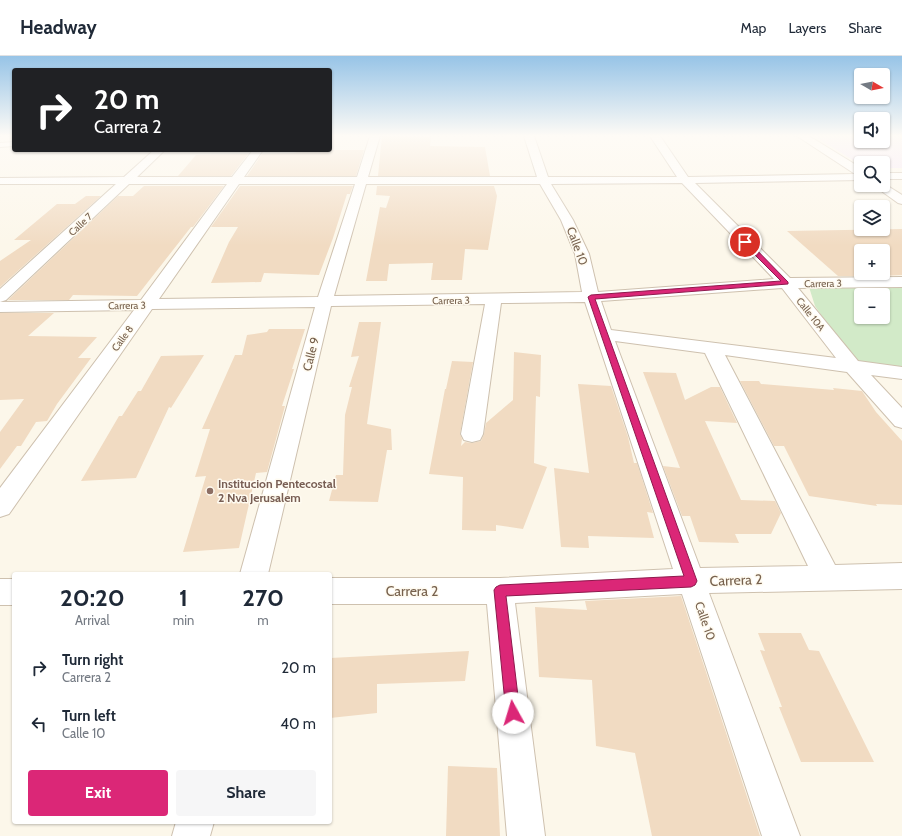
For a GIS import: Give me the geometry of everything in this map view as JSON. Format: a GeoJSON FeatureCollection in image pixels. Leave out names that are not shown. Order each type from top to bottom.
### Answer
{"type":"FeatureCollection","features":[{"type":"Feature","properties":{"kind":"street","name":"Calle 7"},"geometry":{"type":"LineString","coordinates":[[0,297],[136,172]]}},
{"type":"Feature","properties":{"kind":"street","name":"Calle 8"},"geometry":{"type":"LineString","coordinates":[[0,507],[242,172]]}},
{"type":"Feature","properties":{"kind":"street","name":"Calle 9"},"geometry":{"type":"LineString","coordinates":[[255,572],[324,302],[363,172]]}},
{"type":"Feature","properties":{"kind":"street","name":"Calle 10"},"geometry":{"type":"LineString","coordinates":[[542,172],[567,220],[582,254],[591,297],[781,836]]}},
{"type":"Feature","properties":{"kind":"street","name":"Calle 10A"},"geometry":{"type":"LineString","coordinates":[[680,172],[685,180],[786,283],[853,367],[902,421]]}},
{"type":"Feature","properties":{"kind":"street"},"geometry":{"type":"LineString","coordinates":[[890,176],[902,176]]}},
{"type":"Feature","properties":{"kind":"street"},"geometry":{"type":"LineString","coordinates":[[0,181],[126,182],[361,179],[685,180],[854,177]]}},
{"type":"Feature","properties":{"kind":"street"},"geometry":{"type":"LineString","coordinates":[[890,192],[902,200]]}},
{"type":"Feature","properties":{"kind":"street","name":"Carrera 3"},"geometry":{"type":"LineString","coordinates":[[0,307],[591,297],[786,283],[902,282]]}},
{"type":"Feature","properties":{"kind":"street"},"geometry":{"type":"LineString","coordinates":[[472,434],[494,299]]}},
{"type":"Feature","properties":{"kind":"street"},"geometry":{"type":"LineString","coordinates":[[604,334],[902,373]]}},
{"type":"Feature","properties":{"kind":"street"},"geometry":{"type":"LineString","coordinates":[[712,348],[828,578]]}},
{"type":"Feature","properties":{"kind":"street","name":"Carrera 2"},"geometry":{"type":"LineString","coordinates":[[332,591],[500,590],[691,581],[902,576]]}},
{"type":"Feature","properties":{"kind":"street"},"geometry":{"type":"LineString","coordinates":[[500,590],[526,836]]}},
{"type":"Feature","properties":{"kind":"street"},"geometry":{"type":"LineString","coordinates":[[0,592],[12,592]]}},
{"type":"Feature","properties":{"kind":"street"},"geometry":{"type":"LineString","coordinates":[[191,836],[194,824]]}},
{"type":"Feature","properties":{"kind":"green space"},"geometry":{"type":"Polygon","coordinates":[[[902,284],[902,370],[855,365],[815,306],[809,287],[902,284]]]}},
{"type":"Feature","properties":{"kind":"building"},"geometry":{"type":"Polygon","coordinates":[[[181,172],[234,172],[231,176],[178,176],[181,172]]]}},
{"type":"Feature","properties":{"kind":"building"},"geometry":{"type":"Polygon","coordinates":[[[249,172],[357,172],[356,176],[247,176],[249,172]]]}},
{"type":"Feature","properties":{"kind":"building"},"geometry":{"type":"Polygon","coordinates":[[[378,172],[489,172],[490,176],[378,176],[378,172]]]}},
{"type":"Feature","properties":{"kind":"building"},"geometry":{"type":"Polygon","coordinates":[[[144,186],[224,186],[137,296],[73,295],[69,300],[8,300],[118,196],[133,196],[144,186]]]}},
{"type":"Feature","properties":{"kind":"building"},"geometry":{"type":"Polygon","coordinates":[[[240,186],[353,186],[350,194],[347,194],[319,275],[264,273],[261,282],[211,283],[229,242],[238,227],[211,227],[240,186]]]}},
{"type":"Feature","properties":{"kind":"building"},"geometry":{"type":"Polygon","coordinates":[[[377,186],[494,186],[497,196],[488,250],[465,249],[462,280],[431,280],[433,263],[389,264],[387,281],[366,281],[380,207],[386,208],[390,196],[376,195],[377,186]]]}},
{"type":"Feature","properties":{"kind":"building"},"geometry":{"type":"Polygon","coordinates":[[[86,196],[101,196],[0,287],[0,261],[31,240],[14,240],[57,204],[75,204],[86,196]]]}},
{"type":"Feature","properties":{"kind":"building"},"geometry":{"type":"Polygon","coordinates":[[[890,229],[902,229],[902,275],[890,276],[890,244],[854,244],[854,276],[838,276],[787,231],[854,230],[854,236],[890,236],[890,229]]]}},
{"type":"Feature","properties":{"kind":"building"},"geometry":{"type":"Polygon","coordinates":[[[0,313],[54,313],[28,336],[97,337],[78,358],[91,358],[57,404],[47,421],[36,422],[21,446],[17,446],[0,469],[0,432],[24,399],[0,400],[0,313]]]}},
{"type":"Feature","properties":{"kind":"building"},"geometry":{"type":"Polygon","coordinates":[[[359,322],[381,322],[367,424],[391,429],[392,450],[387,450],[378,502],[329,501],[336,475],[343,475],[345,415],[352,387],[349,387],[359,356],[351,357],[359,322]]]}},
{"type":"Feature","properties":{"kind":"building"},"geometry":{"type":"Polygon","coordinates":[[[269,329],[305,329],[282,406],[285,406],[267,472],[256,473],[239,548],[183,552],[206,476],[195,477],[210,429],[202,429],[235,355],[242,355],[247,335],[267,332],[269,329]]]}},
{"type":"Feature","properties":{"kind":"building"},"geometry":{"type":"Polygon","coordinates":[[[514,352],[541,355],[540,397],[536,396],[534,463],[547,467],[523,529],[496,525],[496,531],[462,530],[463,477],[429,474],[445,389],[452,361],[473,362],[460,434],[462,439],[461,446],[465,442],[472,443],[481,441],[486,423],[513,400],[514,352]]]}},
{"type":"Feature","properties":{"kind":"building"},"geometry":{"type":"Polygon","coordinates":[[[204,355],[171,408],[169,407],[136,478],[81,481],[119,416],[122,416],[138,391],[141,391],[161,356],[204,355]]]}},
{"type":"Feature","properties":{"kind":"building"},"geometry":{"type":"Polygon","coordinates":[[[643,372],[676,373],[685,400],[711,387],[720,387],[737,423],[705,421],[741,500],[775,501],[781,513],[771,534],[735,534],[739,543],[699,542],[690,516],[682,516],[663,466],[680,468],[643,372]]]}},
{"type":"Feature","properties":{"kind":"building"},"geometry":{"type":"Polygon","coordinates":[[[740,381],[759,381],[761,384],[862,391],[876,412],[902,441],[902,505],[876,504],[877,506],[809,496],[784,446],[774,446],[740,381]]]}},
{"type":"Feature","properties":{"kind":"building"},"geometry":{"type":"Polygon","coordinates":[[[578,384],[611,386],[628,437],[634,463],[637,463],[653,513],[647,512],[654,538],[588,536],[589,548],[561,547],[554,468],[589,473],[578,384]]]}},
{"type":"Feature","properties":{"kind":"building"},"geometry":{"type":"Polygon","coordinates":[[[681,596],[760,836],[652,836],[635,753],[596,746],[592,680],[539,677],[535,607],[587,610],[585,601],[681,596]]]}},
{"type":"Feature","properties":{"kind":"building"},"geometry":{"type":"Polygon","coordinates":[[[758,633],[801,633],[809,650],[819,651],[874,762],[801,762],[779,707],[782,707],[760,650],[765,651],[758,633]]]}},
{"type":"Feature","properties":{"kind":"building"},"geometry":{"type":"Polygon","coordinates":[[[469,651],[465,681],[377,684],[377,713],[332,718],[332,658],[469,651]]]}},
{"type":"Feature","properties":{"kind":"building"},"geometry":{"type":"Polygon","coordinates":[[[448,766],[497,768],[500,836],[446,836],[448,766]]]}},
{"type":"Feature","properties":{"kind":"place","name":"Institucion Pentecostal 2 Nva Jerusalem"},"geometry":{"type":"Point","coordinates":[210,491]}},
{"type":"Feature","properties":{"kind":"route"},"geometry":{"type":"LineString","coordinates":[[513,713],[500,590],[691,581],[591,297],[786,283],[745,242]]}}]}
